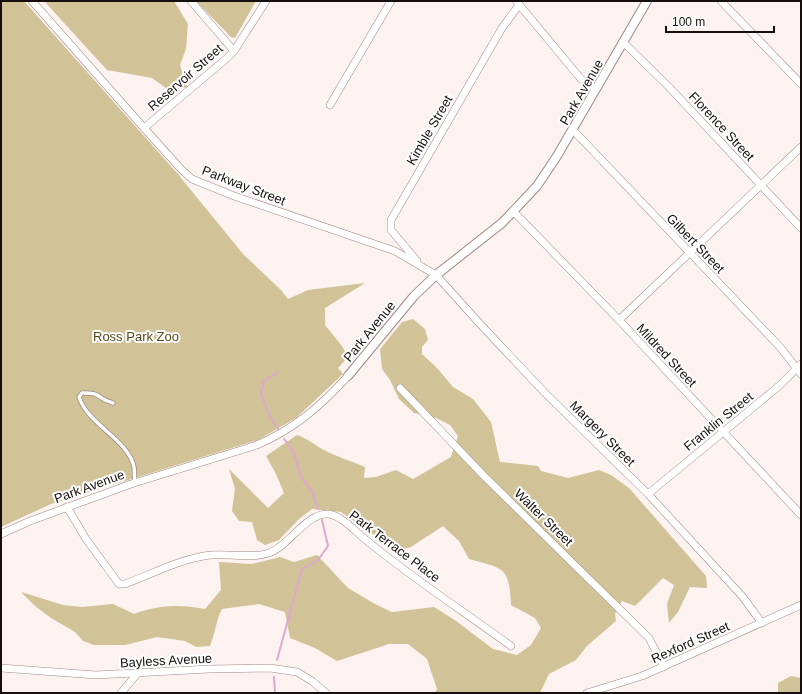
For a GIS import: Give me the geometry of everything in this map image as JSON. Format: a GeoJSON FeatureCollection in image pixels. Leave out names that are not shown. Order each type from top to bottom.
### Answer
{"type":"FeatureCollection","features":[{"type":"Feature","properties":{"kind":"street","name":"Parkway Street"},"geometry":{"type":"LineString","coordinates":[[32,1],[144,128],[192,179],[234,196],[395,251],[421,265]]}},
{"type":"Feature","properties":{"kind":"street"},"geometry":{"type":"LineString","coordinates":[[191,1],[234,51]]}},
{"type":"Feature","properties":{"kind":"street","name":"Reservoir Street"},"geometry":{"type":"LineString","coordinates":[[144,128],[234,51],[266,1]]}},
{"type":"Feature","properties":{"kind":"street"},"geometry":{"type":"LineString","coordinates":[[330,105],[391,1]]}},
{"type":"Feature","properties":{"kind":"street","name":"Park Avenue"},"geometry":{"type":"LineString","coordinates":[[1,534],[8,529],[135,483],[257,445],[277,436],[318,408],[348,376],[407,304],[436,275],[514,212],[545,175],[573,130],[647,1]]}},
{"type":"Feature","properties":{"kind":"street"},"geometry":{"type":"LineString","coordinates":[[721,1],[801,84]]}},
{"type":"Feature","properties":{"kind":"street"},"geometry":{"type":"LineString","coordinates":[[517,3],[581,79],[596,89]]}},
{"type":"Feature","properties":{"kind":"street","name":"Kimble Street"},"geometry":{"type":"LineString","coordinates":[[421,265],[396,238],[391,230],[391,220],[517,3]]}},
{"type":"Feature","properties":{"kind":"street","name":"Florence Street"},"geometry":{"type":"LineString","coordinates":[[624,42],[669,87],[801,228]]}},
{"type":"Feature","properties":{"kind":"street","name":"Gilbert Street"},"geometry":{"type":"LineString","coordinates":[[573,130],[800,369]]}},
{"type":"Feature","properties":{"kind":"street"},"geometry":{"type":"LineString","coordinates":[[619,320],[801,147]]}},
{"type":"Feature","properties":{"kind":"street","name":"Mildred Street"},"geometry":{"type":"LineString","coordinates":[[514,212],[619,320],[722,433],[801,515]]}},
{"type":"Feature","properties":{"kind":"street","name":"Margery Street"},"geometry":{"type":"LineString","coordinates":[[421,265],[436,275],[544,392],[648,494],[742,596],[762,623]]}},
{"type":"Feature","properties":{"kind":"street","name":"Franklin Street"},"geometry":{"type":"LineString","coordinates":[[648,494],[800,369]]}},
{"type":"Feature","properties":{"kind":"street","name":"Walter Street"},"geometry":{"type":"LineString","coordinates":[[400,388],[484,476],[649,638],[664,667]]}},
{"type":"Feature","properties":{"kind":"street","name":"Park Terrace Place"},"geometry":{"type":"LineString","coordinates":[[67,507],[86,539],[119,584],[125,584],[192,560],[211,555],[255,555],[269,553],[312,519],[321,515],[330,514],[342,521],[390,560],[511,646]]}},
{"type":"Feature","properties":{"kind":"street","name":"Rexford Street"},"geometry":{"type":"LineString","coordinates":[[586,693],[634,680],[801,604]]}},
{"type":"Feature","properties":{"kind":"street","name":"Bayless Avenue"},"geometry":{"type":"LineString","coordinates":[[1,668],[96,675],[209,669],[270,668],[289,670],[312,681],[326,693]]}},
{"type":"Feature","properties":{"kind":"street"},"geometry":{"type":"LineString","coordinates":[[121,693],[137,674]]}},
{"type":"Feature","properties":{"kind":"lane"},"geometry":{"type":"LineString","coordinates":[[113,404],[102,399],[98,394],[93,392],[82,392],[79,397],[88,414],[125,451],[131,460],[134,467],[135,483]]}},
{"type":"Feature","properties":{"kind":"green space","name":"Ross Park Zoo"},"geometry":{"type":"Polygon","coordinates":[[[1,1],[24,1],[177,173],[243,254],[281,290],[288,299],[308,290],[365,283],[325,308],[325,325],[342,346],[348,357],[338,368],[343,374],[296,418],[258,440],[51,504],[1,527],[1,1]]]}},
{"type":"Feature","properties":{"kind":"green space"},"geometry":{"type":"Polygon","coordinates":[[[44,1],[174,1],[188,24],[186,49],[180,65],[187,87],[170,91],[152,78],[107,70],[44,1]]]}},
{"type":"Feature","properties":{"kind":"green space"},"geometry":{"type":"Polygon","coordinates":[[[196,1],[256,1],[235,38],[231,37],[196,1]]]}},
{"type":"Feature","properties":{"kind":"green space"},"geometry":{"type":"Polygon","coordinates":[[[413,319],[425,329],[428,340],[422,347],[422,354],[437,368],[453,387],[473,399],[491,422],[500,462],[538,466],[541,471],[568,478],[599,470],[611,475],[629,488],[706,576],[707,588],[690,587],[678,612],[669,623],[667,604],[674,585],[663,578],[635,606],[622,601],[615,614],[616,621],[587,646],[576,660],[549,674],[540,693],[435,693],[437,689],[427,659],[408,644],[389,644],[337,661],[315,648],[290,638],[285,612],[259,604],[222,609],[210,646],[196,647],[185,641],[157,637],[125,645],[94,645],[83,641],[75,632],[51,618],[35,606],[21,592],[63,605],[82,607],[113,604],[134,614],[169,606],[187,606],[205,609],[221,590],[219,562],[252,564],[280,557],[294,562],[317,555],[348,588],[375,604],[392,612],[434,607],[456,621],[493,649],[517,655],[531,645],[541,628],[535,618],[511,605],[509,583],[502,571],[490,565],[469,559],[459,541],[443,526],[411,547],[397,551],[341,512],[312,509],[299,519],[279,540],[265,545],[257,540],[252,522],[239,521],[232,511],[235,489],[229,469],[268,508],[284,493],[266,456],[297,435],[339,457],[365,467],[364,478],[376,477],[396,470],[413,479],[451,457],[458,436],[450,425],[436,418],[414,413],[399,399],[390,380],[382,369],[380,349],[402,322],[413,319]]]}},
{"type":"Feature","properties":{"kind":"green space"},"geometry":{"type":"Polygon","coordinates":[[[791,676],[801,678],[801,693],[778,693],[778,683],[791,676]]]}},
{"type":"Feature","properties":{"kind":"waterway"},"geometry":{"type":"LineString","coordinates":[[278,372],[264,381],[261,394],[270,417],[278,429]]}},
{"type":"Feature","properties":{"kind":"waterway"},"geometry":{"type":"LineString","coordinates":[[284,439],[293,451],[301,477],[313,493],[318,509]]}},
{"type":"Feature","properties":{"kind":"waterway"},"geometry":{"type":"LineString","coordinates":[[277,660],[302,569],[318,560],[328,546],[322,520]]}},
{"type":"Feature","properties":{"kind":"waterway"},"geometry":{"type":"LineString","coordinates":[[274,677],[275,693]]}}]}
